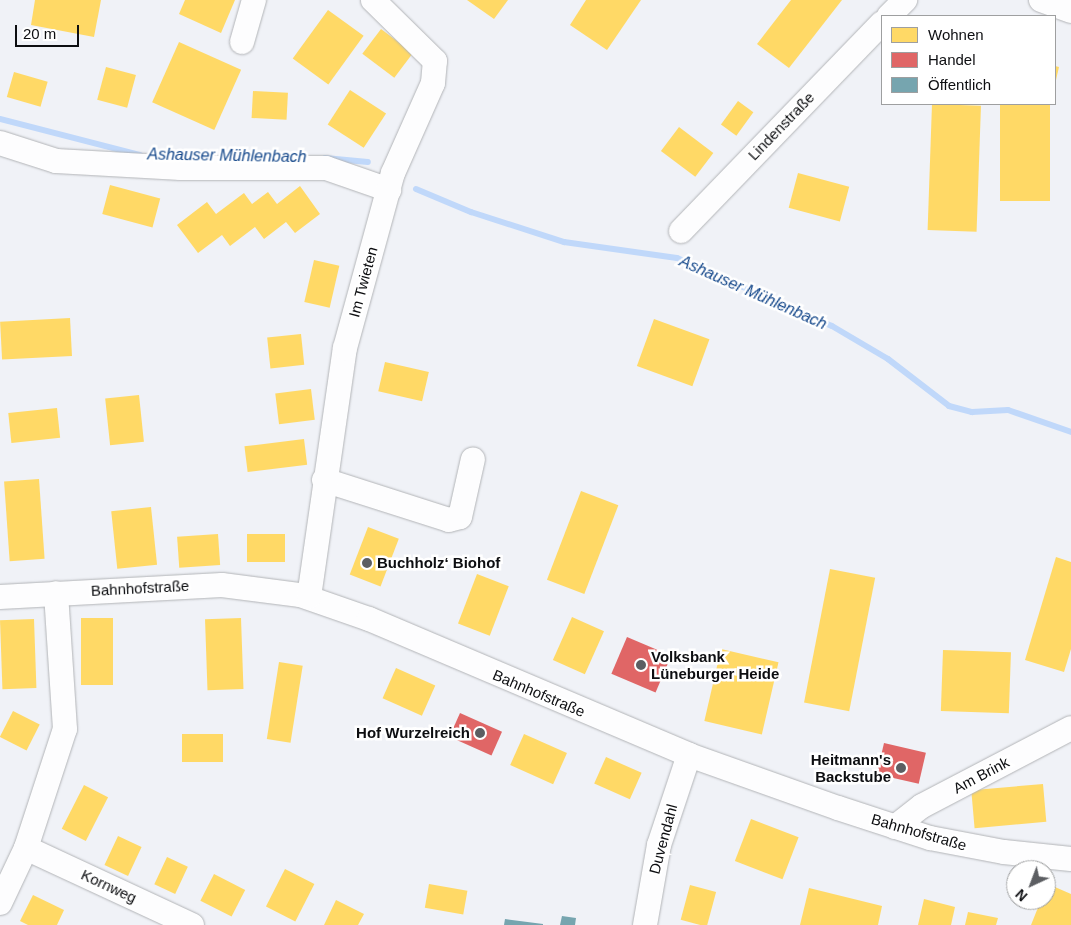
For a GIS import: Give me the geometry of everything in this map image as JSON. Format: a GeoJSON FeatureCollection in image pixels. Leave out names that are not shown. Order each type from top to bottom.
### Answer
{"type":"FeatureCollection","features":[{"type":"Feature","properties":{"kind":"street"},"geometry":{"type":"LineString","coordinates":[[242,42],[254,0]]}},
{"type":"Feature","properties":{"kind":"street","name":"Im Twieten"},"geometry":{"type":"LineString","coordinates":[[309,598],[324,480],[345,348],[393,173],[433,83],[435,61],[373,0]]}},
{"type":"Feature","properties":{"kind":"street"},"geometry":{"type":"LineString","coordinates":[[890,15],[905,0]]}},
{"type":"Feature","properties":{"kind":"street"},"geometry":{"type":"LineString","coordinates":[[1041,0],[1071,11]]}},
{"type":"Feature","properties":{"kind":"street","name":"Lindenstraße"},"geometry":{"type":"LineString","coordinates":[[681,231],[881,24]]}},
{"type":"Feature","properties":{"kind":"street"},"geometry":{"type":"LineString","coordinates":[[0,143],[56,161],[180,168],[326,168],[389,190]]}},
{"type":"Feature","properties":{"kind":"street"},"geometry":{"type":"LineString","coordinates":[[324,480],[449,520],[460,517],[473,458]]}},
{"type":"Feature","properties":{"kind":"street","name":"Bahnhofstraße"},"geometry":{"type":"LineString","coordinates":[[0,597],[222,585],[256,587],[309,598],[369,619],[689,754],[895,827],[972,847],[1071,859]]}},
{"type":"Feature","properties":{"kind":"street"},"geometry":{"type":"LineString","coordinates":[[0,903],[26,848],[64,730],[56,593]]}},
{"type":"Feature","properties":{"kind":"street","name":"Am Brink"},"geometry":{"type":"LineString","coordinates":[[895,827],[922,806],[1071,728]]}},
{"type":"Feature","properties":{"kind":"street","name":"Duvendahl"},"geometry":{"type":"LineString","coordinates":[[645,925],[659,845],[689,754]]}},
{"type":"Feature","properties":{"kind":"street","name":"Kornweg"},"geometry":{"type":"LineString","coordinates":[[26,848],[192,925]]}},
{"type":"Feature","properties":{"kind":"building: Wohnen"},"geometry":{"type":"Polygon","coordinates":[[[35,0],[101,0],[94,37],[31,25],[35,0]]]}},
{"type":"Feature","properties":{"kind":"building: Wohnen"},"geometry":{"type":"Polygon","coordinates":[[[185,0],[235,0],[221,33],[179,14],[185,0]]]}},
{"type":"Feature","properties":{"kind":"building: Wohnen"},"geometry":{"type":"Polygon","coordinates":[[[467,0],[508,0],[494,19],[467,0]]]}},
{"type":"Feature","properties":{"kind":"building: Wohnen"},"geometry":{"type":"Polygon","coordinates":[[[586,0],[641,0],[607,50],[570,25],[586,0]]]}},
{"type":"Feature","properties":{"kind":"building: Wohnen"},"geometry":{"type":"Polygon","coordinates":[[[791,0],[842,0],[789,68],[757,44],[791,0]]]}},
{"type":"Feature","properties":{"kind":"building: Wohnen"},"geometry":{"type":"Polygon","coordinates":[[[328,10],[364,36],[328,84],[293,59],[328,10]]]}},
{"type":"Feature","properties":{"kind":"building: Wohnen"},"geometry":{"type":"Polygon","coordinates":[[[381,29],[413,53],[394,78],[362,54],[381,29]]]}},
{"type":"Feature","properties":{"kind":"building: Wohnen"},"geometry":{"type":"Polygon","coordinates":[[[179,42],[241,70],[214,130],[152,102],[179,42]]]}},
{"type":"Feature","properties":{"kind":"building: Wohnen"},"geometry":{"type":"Polygon","coordinates":[[[1056,66],[1059,67],[1056,80],[1056,66]]]}},
{"type":"Feature","properties":{"kind":"building: Wohnen"},"geometry":{"type":"Polygon","coordinates":[[[106,67],[136,75],[127,108],[97,100],[106,67]]]}},
{"type":"Feature","properties":{"kind":"building: Wohnen"},"geometry":{"type":"Polygon","coordinates":[[[14,72],[48,82],[40,107],[7,97],[14,72]]]}},
{"type":"Feature","properties":{"kind":"building: Wohnen"},"geometry":{"type":"Polygon","coordinates":[[[350,90],[386,113],[364,148],[328,124],[350,90]]]}},
{"type":"Feature","properties":{"kind":"building: Wohnen"},"geometry":{"type":"Polygon","coordinates":[[[253,91],[288,93],[287,120],[252,118],[253,91]]]}},
{"type":"Feature","properties":{"kind":"building: Wohnen"},"geometry":{"type":"Polygon","coordinates":[[[738,101],[753,112],[736,136],[721,124],[738,101]]]}},
{"type":"Feature","properties":{"kind":"building: Wohnen"},"geometry":{"type":"Polygon","coordinates":[[[932,105],[981,106],[977,232],[928,230],[932,105]]]}},
{"type":"Feature","properties":{"kind":"building: Wohnen"},"geometry":{"type":"Polygon","coordinates":[[[1000,105],[1050,105],[1050,201],[1000,201],[1000,105]]]}},
{"type":"Feature","properties":{"kind":"building: Wohnen"},"geometry":{"type":"Polygon","coordinates":[[[679,127],[713,153],[695,177],[661,151],[679,127]]]}},
{"type":"Feature","properties":{"kind":"building: Wohnen"},"geometry":{"type":"Polygon","coordinates":[[[798,173],[849,187],[840,221],[789,208],[798,173]]]}},
{"type":"Feature","properties":{"kind":"building: Wohnen"},"geometry":{"type":"Polygon","coordinates":[[[110,185],[160,198],[152,227],[102,214],[110,185]]]}},
{"type":"Feature","properties":{"kind":"building: Wohnen"},"geometry":{"type":"Polygon","coordinates":[[[300,186],[320,214],[295,233],[286,222],[264,239],[255,227],[230,246],[222,235],[198,253],[177,225],[207,202],[216,214],[244,193],[252,204],[268,192],[277,204],[300,186]]]}},
{"type":"Feature","properties":{"kind":"building: Wohnen"},"geometry":{"type":"Polygon","coordinates":[[[314,260],[339,266],[330,308],[304,302],[314,260]]]}},
{"type":"Feature","properties":{"kind":"building: Wohnen"},"geometry":{"type":"Polygon","coordinates":[[[70,318],[72,356],[2,360],[0,322],[70,318]]]}},
{"type":"Feature","properties":{"kind":"building: Wohnen"},"geometry":{"type":"Polygon","coordinates":[[[654,319],[709,339],[692,386],[637,366],[654,319]]]}},
{"type":"Feature","properties":{"kind":"building: Wohnen"},"geometry":{"type":"Polygon","coordinates":[[[301,334],[304,365],[270,368],[267,338],[301,334]]]}},
{"type":"Feature","properties":{"kind":"building: Wohnen"},"geometry":{"type":"Polygon","coordinates":[[[385,362],[429,372],[422,401],[378,391],[385,362]]]}},
{"type":"Feature","properties":{"kind":"building: Wohnen"},"geometry":{"type":"Polygon","coordinates":[[[311,389],[315,420],[279,424],[275,393],[311,389]]]}},
{"type":"Feature","properties":{"kind":"building: Wohnen"},"geometry":{"type":"Polygon","coordinates":[[[139,395],[144,442],[110,445],[105,399],[139,395]]]}},
{"type":"Feature","properties":{"kind":"building: Wohnen"},"geometry":{"type":"Polygon","coordinates":[[[57,408],[60,438],[11,443],[8,413],[57,408]]]}},
{"type":"Feature","properties":{"kind":"building: Wohnen"},"geometry":{"type":"Polygon","coordinates":[[[304,439],[307,465],[248,472],[244,446],[304,439]]]}},
{"type":"Feature","properties":{"kind":"building: Wohnen"},"geometry":{"type":"Polygon","coordinates":[[[39,479],[45,559],[10,561],[4,481],[39,479]]]}},
{"type":"Feature","properties":{"kind":"building: Wohnen"},"geometry":{"type":"Polygon","coordinates":[[[581,491],[618,505],[584,594],[547,580],[581,491]]]}},
{"type":"Feature","properties":{"kind":"building: Wohnen"},"geometry":{"type":"Polygon","coordinates":[[[151,507],[157,565],[117,569],[111,511],[151,507]]]}},
{"type":"Feature","properties":{"kind":"building: Wohnen"},"geometry":{"type":"Polygon","coordinates":[[[368,527],[399,539],[381,586],[350,575],[368,527]]]}},
{"type":"Feature","properties":{"kind":"building: Wohnen"},"geometry":{"type":"Polygon","coordinates":[[[218,534],[220,565],[179,568],[177,537],[218,534]]]}},
{"type":"Feature","properties":{"kind":"building: Wohnen"},"geometry":{"type":"Polygon","coordinates":[[[247,534],[285,534],[285,562],[247,562],[247,534]]]}},
{"type":"Feature","properties":{"kind":"building: Wohnen"},"geometry":{"type":"Polygon","coordinates":[[[1056,557],[1071,562],[1071,649],[1064,672],[1025,660],[1056,557]]]}},
{"type":"Feature","properties":{"kind":"building: Wohnen"},"geometry":{"type":"Polygon","coordinates":[[[830,569],[875,578],[849,711],[804,703],[830,569]]]}},
{"type":"Feature","properties":{"kind":"building: Wohnen"},"geometry":{"type":"Polygon","coordinates":[[[477,574],[509,586],[490,636],[458,623],[477,574]]]}},
{"type":"Feature","properties":{"kind":"building: Wohnen"},"geometry":{"type":"Polygon","coordinates":[[[572,617],[604,631],[585,674],[553,660],[572,617]]]}},
{"type":"Feature","properties":{"kind":"building: Wohnen"},"geometry":{"type":"Polygon","coordinates":[[[81,618],[113,618],[113,685],[81,685],[81,618]]]}},
{"type":"Feature","properties":{"kind":"building: Wohnen"},"geometry":{"type":"Polygon","coordinates":[[[241,618],[243,689],[207,690],[205,619],[241,618]]]}},
{"type":"Feature","properties":{"kind":"building: Wohnen"},"geometry":{"type":"Polygon","coordinates":[[[34,619],[36,688],[2,689],[0,620],[34,619]]]}},
{"type":"Feature","properties":{"kind":"building: Wohnen"},"geometry":{"type":"Polygon","coordinates":[[[721,649],[778,662],[762,734],[704,721],[721,649]]]}},
{"type":"Feature","properties":{"kind":"building: Wohnen"},"geometry":{"type":"Polygon","coordinates":[[[943,650],[1011,652],[1009,713],[941,711],[943,650]]]}},
{"type":"Feature","properties":{"kind":"building: Wohnen"},"geometry":{"type":"Polygon","coordinates":[[[279,662],[303,666],[291,743],[267,739],[279,662]]]}},
{"type":"Feature","properties":{"kind":"building: Wohnen"},"geometry":{"type":"Polygon","coordinates":[[[396,668],[435,685],[422,716],[383,698],[396,668]]]}},
{"type":"Feature","properties":{"kind":"building: Wohnen"},"geometry":{"type":"Polygon","coordinates":[[[13,711],[40,725],[27,750],[0,737],[13,711]]]}},
{"type":"Feature","properties":{"kind":"building: Wohnen"},"geometry":{"type":"Polygon","coordinates":[[[182,734],[223,734],[223,762],[182,762],[182,734]]]}},
{"type":"Feature","properties":{"kind":"building: Wohnen"},"geometry":{"type":"Polygon","coordinates":[[[524,734],[567,753],[553,784],[510,765],[524,734]]]}},
{"type":"Feature","properties":{"kind":"building: Wohnen"},"geometry":{"type":"Polygon","coordinates":[[[606,757],[642,773],[630,799],[594,783],[606,757]]]}},
{"type":"Feature","properties":{"kind":"building: Wohnen"},"geometry":{"type":"Polygon","coordinates":[[[1043,784],[1046,822],[975,828],[971,790],[1043,784]]]}},
{"type":"Feature","properties":{"kind":"building: Wohnen"},"geometry":{"type":"Polygon","coordinates":[[[84,785],[108,797],[86,841],[62,829],[84,785]]]}},
{"type":"Feature","properties":{"kind":"building: Wohnen"},"geometry":{"type":"Polygon","coordinates":[[[751,819],[799,837],[782,879],[735,861],[751,819]]]}},
{"type":"Feature","properties":{"kind":"building: Wohnen"},"geometry":{"type":"Polygon","coordinates":[[[118,836],[142,847],[128,876],[104,865],[118,836]]]}},
{"type":"Feature","properties":{"kind":"building: Wohnen"},"geometry":{"type":"Polygon","coordinates":[[[167,857],[188,867],[175,894],[154,884],[167,857]]]}},
{"type":"Feature","properties":{"kind":"building: Wohnen"},"geometry":{"type":"Polygon","coordinates":[[[285,869],[314,884],[295,921],[266,906],[285,869]]]}},
{"type":"Feature","properties":{"kind":"building: Wohnen"},"geometry":{"type":"Polygon","coordinates":[[[214,874],[245,890],[232,917],[200,901],[214,874]]]}},
{"type":"Feature","properties":{"kind":"building: Wohnen"},"geometry":{"type":"Polygon","coordinates":[[[429,884],[467,891],[463,914],[425,908],[429,884]]]}},
{"type":"Feature","properties":{"kind":"building: Wohnen"},"geometry":{"type":"Polygon","coordinates":[[[690,885],[716,892],[707,925],[681,920],[690,885]]]}},
{"type":"Feature","properties":{"kind":"building: Wohnen"},"geometry":{"type":"Polygon","coordinates":[[[1056,887],[1071,894],[1071,925],[1031,925],[1037,910],[1056,910],[1056,887]]]}},
{"type":"Feature","properties":{"kind":"building: Wohnen"},"geometry":{"type":"Polygon","coordinates":[[[809,888],[882,906],[878,925],[800,925],[809,888]]]}},
{"type":"Feature","properties":{"kind":"building: Wohnen"},"geometry":{"type":"Polygon","coordinates":[[[33,895],[64,910],[57,925],[28,925],[20,921],[33,895]]]}},
{"type":"Feature","properties":{"kind":"building: Wohnen"},"geometry":{"type":"Polygon","coordinates":[[[924,899],[955,907],[951,925],[918,925],[924,899]]]}},
{"type":"Feature","properties":{"kind":"building: Wohnen"},"geometry":{"type":"Polygon","coordinates":[[[336,900],[364,914],[358,925],[324,925],[336,900]]]}},
{"type":"Feature","properties":{"kind":"building: Wohnen"},"geometry":{"type":"Polygon","coordinates":[[[968,912],[998,918],[996,925],[965,925],[968,912]]]}},
{"type":"Feature","properties":{"kind":"building: Handel","name":"Volksbank Lüneburger Heide"},"geometry":{"type":"Polygon","coordinates":[[[627,637],[671,656],[656,693],[611,674],[627,637]]]}},
{"type":"Feature","properties":{"kind":"building: Handel"},"geometry":{"type":"Polygon","coordinates":[[[460,713],[502,732],[491,755],[449,737],[460,713]]]}},
{"type":"Feature","properties":{"kind":"building: Handel"},"geometry":{"type":"Polygon","coordinates":[[[884,743],[926,753],[919,784],[877,774],[884,743]]]}},
{"type":"Feature","properties":{"kind":"building: Öffentlich"},"geometry":{"type":"Polygon","coordinates":[[[562,916],[576,918],[575,925],[560,925],[562,916]]]}},
{"type":"Feature","properties":{"kind":"building: Öffentlich"},"geometry":{"type":"Polygon","coordinates":[[[505,919],[543,924],[543,925],[504,925],[505,919]]]}},
{"type":"Feature","properties":{"kind":"waterway","name":"Ashauser Mühlenbach"},"geometry":{"type":"LineString","coordinates":[[0,119],[140,155]]}},
{"type":"Feature","properties":{"kind":"waterway","name":"Ashauser Mühlenbach"},"geometry":{"type":"LineString","coordinates":[[325,158],[368,162]]}},
{"type":"Feature","properties":{"kind":"waterway","name":"Ashauser Mühlenbach"},"geometry":{"type":"LineString","coordinates":[[416,189],[471,212],[564,242],[677,258],[832,326],[888,359],[949,406],[972,412],[1008,410],[1071,432]]}},
{"type":"Feature","properties":{"kind":"place","name":"Buchholz‘ Biohof"},"geometry":{"type":"Point","coordinates":[367,563]}},
{"type":"Feature","properties":{"kind":"place","name":"Volksbank Lüneburger Heide"},"geometry":{"type":"Point","coordinates":[641,665]}},
{"type":"Feature","properties":{"kind":"place","name":"Hof Wurzelreich"},"geometry":{"type":"Point","coordinates":[480,733]}},
{"type":"Feature","properties":{"kind":"place","name":"Heitmann's Backstube"},"geometry":{"type":"Point","coordinates":[901,768]}}]}
